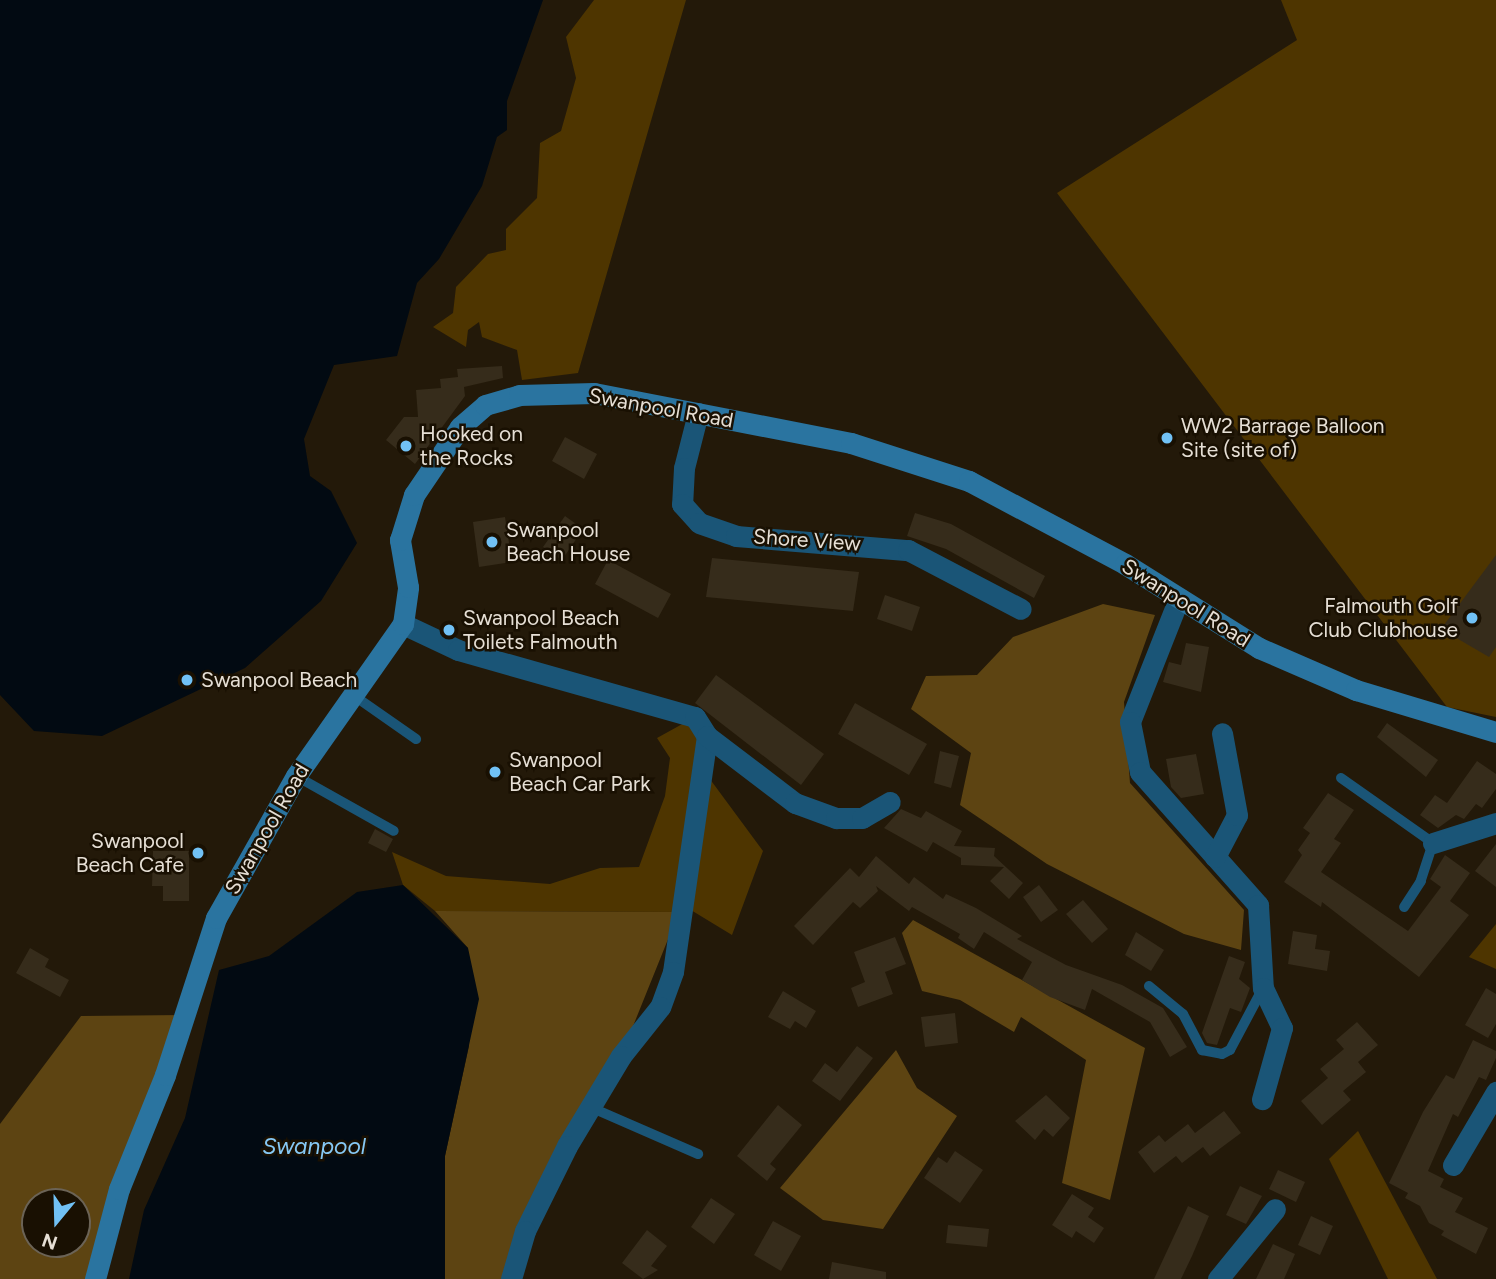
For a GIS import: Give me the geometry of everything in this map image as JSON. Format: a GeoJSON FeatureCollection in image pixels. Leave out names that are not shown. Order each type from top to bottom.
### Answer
{"type":"FeatureCollection","features":[{"type":"Feature","properties":{"kind":"street","name":"Swanpool Road"},"geometry":{"type":"LineString","coordinates":[[95,1279],[118,1189],[164,1075],[202,951],[296,776],[403,624],[408,587],[400,540],[414,495],[460,427],[485,405],[519,395],[594,393],[851,443],[969,481],[1178,597],[1259,648],[1356,690],[1496,732]]}},
{"type":"Feature","properties":{"kind":"street","name":"Shore View"},"geometry":{"type":"LineString","coordinates":[[698,413],[684,468],[682,504],[699,523],[736,536],[908,550],[1021,609]]}},
{"type":"Feature","properties":{"kind":"street"},"geometry":{"type":"LineString","coordinates":[[1178,597],[1130,722],[1140,772],[1258,905],[1264,988],[1282,1028],[1262,1099]]}},
{"type":"Feature","properties":{"kind":"street"},"geometry":{"type":"LineString","coordinates":[[403,624],[458,650],[695,718],[707,736],[795,803],[836,818],[862,818],[890,802]]}},
{"type":"Feature","properties":{"kind":"street"},"geometry":{"type":"LineString","coordinates":[[1215,857],[1237,815],[1222,733]]}},
{"type":"Feature","properties":{"kind":"street"},"geometry":{"type":"LineString","coordinates":[[511,1279],[525,1231],[590,1107],[660,1007],[673,972],[707,736]]}},
{"type":"Feature","properties":{"kind":"street"},"geometry":{"type":"LineString","coordinates":[[1433,843],[1496,823]]}},
{"type":"Feature","properties":{"kind":"street"},"geometry":{"type":"LineString","coordinates":[[1452,1165],[1496,1092]]}},
{"type":"Feature","properties":{"kind":"street"},"geometry":{"type":"LineString","coordinates":[[1218,1279],[1275,1209]]}},
{"type":"Feature","properties":{"kind":"lane"},"geometry":{"type":"LineString","coordinates":[[353,695],[416,739]]}},
{"type":"Feature","properties":{"kind":"lane"},"geometry":{"type":"LineString","coordinates":[[296,776],[394,831]]}},
{"type":"Feature","properties":{"kind":"lane"},"geometry":{"type":"LineString","coordinates":[[1341,778],[1433,843],[1420,881],[1404,907]]}},
{"type":"Feature","properties":{"kind":"lane"},"geometry":{"type":"LineString","coordinates":[[1149,986],[1182,1014],[1202,1050],[1222,1054],[1230,1050],[1264,988]]}},
{"type":"Feature","properties":{"kind":"lane"},"geometry":{"type":"LineString","coordinates":[[590,1107],[698,1154]]}},
{"type":"Feature","properties":{"kind":"shaded area"},"geometry":{"type":"Polygon","coordinates":[[[594,0],[686,0],[578,373],[522,380],[517,350],[482,337],[479,322],[468,330],[466,347],[433,327],[453,313],[456,287],[488,254],[506,250],[506,229],[537,198],[540,143],[561,131],[576,78],[566,37],[594,0]]]}},
{"type":"Feature","properties":{"kind":"shaded area"},"geometry":{"type":"Polygon","coordinates":[[[1281,0],[1496,0],[1496,717],[1447,707],[1057,193],[1297,40],[1281,0]]]}},
{"type":"Feature","properties":{"kind":"shaded area"},"geometry":{"type":"Polygon","coordinates":[[[1103,604],[1155,615],[1124,702],[1130,783],[1244,910],[1241,950],[1184,934],[1047,864],[960,805],[971,753],[911,709],[926,676],[977,675],[1013,637],[1103,604]]]}},
{"type":"Feature","properties":{"kind":"shaded area"},"geometry":{"type":"Polygon","coordinates":[[[695,717],[704,771],[763,851],[732,935],[681,904],[679,912],[435,911],[403,885],[392,852],[446,876],[550,884],[600,868],[639,867],[665,796],[670,758],[657,738],[695,717]]]}},
{"type":"Feature","properties":{"kind":"shaded area"},"geometry":{"type":"Polygon","coordinates":[[[435,911],[679,912],[621,1056],[511,1279],[445,1279],[445,1156],[469,1046],[468,948],[435,911]]]}},
{"type":"Feature","properties":{"kind":"shaded area"},"geometry":{"type":"Polygon","coordinates":[[[913,920],[1145,1048],[1110,1200],[1062,1183],[1086,1060],[1021,1017],[1014,1032],[960,1000],[922,991],[902,933],[913,920]]]}},
{"type":"Feature","properties":{"kind":"shaded area"},"geometry":{"type":"Polygon","coordinates":[[[1496,924],[1496,969],[1469,957],[1496,924]]]}},
{"type":"Feature","properties":{"kind":"shaded area"},"geometry":{"type":"Polygon","coordinates":[[[184,1015],[95,1279],[0,1279],[0,1124],[81,1016],[184,1015]]]}},
{"type":"Feature","properties":{"kind":"shaded area"},"geometry":{"type":"Polygon","coordinates":[[[896,1050],[917,1088],[957,1116],[883,1229],[823,1220],[780,1188],[896,1050]]]}},
{"type":"Feature","properties":{"kind":"shaded area"},"geometry":{"type":"Polygon","coordinates":[[[1358,1131],[1437,1279],[1388,1279],[1329,1159],[1358,1131]]]}},
{"type":"Feature","properties":{"kind":"water"},"geometry":{"type":"Polygon","coordinates":[[[0,0],[543,0],[507,101],[507,130],[497,137],[482,186],[439,259],[417,283],[397,356],[334,365],[304,439],[310,476],[331,491],[357,543],[321,601],[245,668],[102,736],[34,731],[0,695],[0,0]]]}},
{"type":"Feature","properties":{"kind":"water","name":"Swanpool"},"geometry":{"type":"Polygon","coordinates":[[[403,885],[468,948],[479,999],[445,1156],[445,1279],[129,1279],[144,1210],[185,1118],[219,970],[269,956],[357,892],[403,885]]]}},
{"type":"Feature","properties":{"kind":"building"},"geometry":{"type":"Polygon","coordinates":[[[502,366],[503,378],[464,387],[465,396],[415,464],[386,440],[404,417],[418,417],[416,390],[441,388],[440,379],[458,377],[457,369],[502,366]]]}},
{"type":"Feature","properties":{"kind":"building"},"geometry":{"type":"Polygon","coordinates":[[[565,437],[597,454],[584,479],[552,461],[565,437]]]}},
{"type":"Feature","properties":{"kind":"building"},"geometry":{"type":"Polygon","coordinates":[[[915,513],[951,524],[1045,576],[1034,598],[946,549],[907,536],[915,513]]]}},
{"type":"Feature","properties":{"kind":"building"},"geometry":{"type":"Polygon","coordinates":[[[565,516],[583,529],[562,560],[543,547],[565,516]]]}},
{"type":"Feature","properties":{"kind":"building","name":"Swanpool Beach House"},"geometry":{"type":"Polygon","coordinates":[[[505,517],[512,562],[479,567],[473,522],[505,517]]]}},
{"type":"Feature","properties":{"kind":"building","name":"Falmouth Golf Club Clubhouse"},"geometry":{"type":"Polygon","coordinates":[[[1496,555],[1496,647],[1489,657],[1441,629],[1496,555]]]}},
{"type":"Feature","properties":{"kind":"building"},"geometry":{"type":"Polygon","coordinates":[[[712,558],[859,572],[853,611],[706,597],[712,558]]]}},
{"type":"Feature","properties":{"kind":"building"},"geometry":{"type":"Polygon","coordinates":[[[608,560],[671,594],[658,618],[595,584],[608,560]]]}},
{"type":"Feature","properties":{"kind":"building"},"geometry":{"type":"Polygon","coordinates":[[[885,595],[920,607],[912,631],[877,619],[885,595]]]}},
{"type":"Feature","properties":{"kind":"building"},"geometry":{"type":"Polygon","coordinates":[[[1186,643],[1209,647],[1201,692],[1163,682],[1169,662],[1181,665],[1186,643]]]}},
{"type":"Feature","properties":{"kind":"building"},"geometry":{"type":"Polygon","coordinates":[[[716,675],[824,754],[801,785],[695,703],[716,675]]]}},
{"type":"Feature","properties":{"kind":"building"},"geometry":{"type":"Polygon","coordinates":[[[855,703],[927,744],[909,775],[838,734],[855,703]]]}},
{"type":"Feature","properties":{"kind":"building"},"geometry":{"type":"Polygon","coordinates":[[[1387,723],[1438,760],[1426,777],[1377,737],[1387,723]]]}},
{"type":"Feature","properties":{"kind":"building"},"geometry":{"type":"Polygon","coordinates":[[[940,751],[959,756],[951,788],[934,783],[940,751]]]}},
{"type":"Feature","properties":{"kind":"building"},"geometry":{"type":"Polygon","coordinates":[[[1196,754],[1204,794],[1181,798],[1171,787],[1166,759],[1196,754]]]}},
{"type":"Feature","properties":{"kind":"building"},"geometry":{"type":"Polygon","coordinates":[[[1477,761],[1496,774],[1496,789],[1482,808],[1476,804],[1464,819],[1456,815],[1438,828],[1420,815],[1435,795],[1447,803],[1477,761]]]}},
{"type":"Feature","properties":{"kind":"building"},"geometry":{"type":"Polygon","coordinates":[[[1328,793],[1354,810],[1334,839],[1341,843],[1321,872],[1408,931],[1441,887],[1430,879],[1445,855],[1470,873],[1450,901],[1469,915],[1419,977],[1322,902],[1321,907],[1284,882],[1302,855],[1298,850],[1310,833],[1303,828],[1328,793]]]}},
{"type":"Feature","properties":{"kind":"building"},"geometry":{"type":"Polygon","coordinates":[[[901,809],[921,818],[926,811],[962,831],[954,846],[995,848],[994,856],[1023,883],[1009,899],[990,881],[1004,867],[961,865],[961,858],[933,842],[927,852],[884,828],[901,809]]]}},
{"type":"Feature","properties":{"kind":"building"},"geometry":{"type":"Polygon","coordinates":[[[375,829],[393,839],[386,852],[368,843],[375,829]]]}},
{"type":"Feature","properties":{"kind":"building"},"geometry":{"type":"Polygon","coordinates":[[[1496,844],[1496,887],[1475,871],[1496,844]]]}},
{"type":"Feature","properties":{"kind":"building"},"geometry":{"type":"Polygon","coordinates":[[[153,851],[189,851],[189,901],[163,901],[163,886],[152,886],[153,851]]]}},
{"type":"Feature","properties":{"kind":"building"},"geometry":{"type":"Polygon","coordinates":[[[876,856],[909,884],[914,877],[943,899],[946,894],[976,908],[1022,936],[1017,939],[1066,965],[1122,985],[1163,1008],[1187,1047],[1170,1057],[1150,1022],[1092,989],[1085,1010],[1050,997],[1022,980],[1032,962],[984,932],[974,949],[958,938],[960,934],[912,907],[909,911],[876,886],[878,891],[860,908],[853,902],[813,945],[794,926],[850,868],[859,877],[876,856]]]}},
{"type":"Feature","properties":{"kind":"building"},"geometry":{"type":"Polygon","coordinates":[[[1039,885],[1058,910],[1041,922],[1023,897],[1039,885]]]}},
{"type":"Feature","properties":{"kind":"building"},"geometry":{"type":"Polygon","coordinates":[[[1083,900],[1108,929],[1092,943],[1066,914],[1083,900]]]}},
{"type":"Feature","properties":{"kind":"building"},"geometry":{"type":"Polygon","coordinates":[[[1293,931],[1317,935],[1315,949],[1330,951],[1327,971],[1288,964],[1293,931]]]}},
{"type":"Feature","properties":{"kind":"building"},"geometry":{"type":"Polygon","coordinates":[[[1136,932],[1164,950],[1151,971],[1125,955],[1136,932]]]}},
{"type":"Feature","properties":{"kind":"building"},"geometry":{"type":"Polygon","coordinates":[[[895,937],[906,964],[885,972],[893,994],[858,1007],[851,988],[865,982],[854,952],[895,937]]]}},
{"type":"Feature","properties":{"kind":"building"},"geometry":{"type":"Polygon","coordinates":[[[30,948],[49,959],[45,967],[69,980],[60,997],[16,973],[30,948]]]}},
{"type":"Feature","properties":{"kind":"building"},"geometry":{"type":"Polygon","coordinates":[[[1229,956],[1245,962],[1239,979],[1250,988],[1241,1012],[1230,1008],[1217,1045],[1207,1043],[1202,1033],[1229,956]]]}},
{"type":"Feature","properties":{"kind":"building"},"geometry":{"type":"Polygon","coordinates":[[[1486,988],[1496,994],[1496,1024],[1488,1038],[1465,1025],[1486,988]]]}},
{"type":"Feature","properties":{"kind":"building"},"geometry":{"type":"Polygon","coordinates":[[[783,991],[816,1011],[806,1028],[795,1021],[790,1029],[768,1017],[783,991]]]}},
{"type":"Feature","properties":{"kind":"building"},"geometry":{"type":"Polygon","coordinates":[[[955,1013],[958,1043],[925,1047],[921,1017],[955,1013]]]}},
{"type":"Feature","properties":{"kind":"building"},"geometry":{"type":"Polygon","coordinates":[[[1357,1022],[1378,1045],[1358,1062],[1366,1072],[1343,1091],[1351,1100],[1322,1125],[1301,1101],[1328,1078],[1320,1069],[1344,1049],[1336,1040],[1357,1022]]]}},
{"type":"Feature","properties":{"kind":"building"},"geometry":{"type":"Polygon","coordinates":[[[1473,1040],[1496,1051],[1496,1058],[1486,1080],[1479,1077],[1458,1117],[1453,1114],[1428,1171],[1444,1179],[1440,1187],[1463,1198],[1455,1212],[1488,1228],[1476,1254],[1441,1235],[1444,1231],[1429,1223],[1420,1206],[1405,1198],[1408,1193],[1389,1183],[1423,1112],[1446,1075],[1454,1079],[1473,1040]]]}},
{"type":"Feature","properties":{"kind":"building"},"geometry":{"type":"Polygon","coordinates":[[[857,1046],[873,1058],[840,1101],[812,1081],[825,1063],[837,1072],[857,1046]]]}},
{"type":"Feature","properties":{"kind":"building"},"geometry":{"type":"Polygon","coordinates":[[[1046,1095],[1070,1118],[1053,1137],[1044,1129],[1035,1140],[1015,1121],[1046,1095]]]}},
{"type":"Feature","properties":{"kind":"building"},"geometry":{"type":"Polygon","coordinates":[[[778,1105],[802,1125],[770,1164],[776,1169],[767,1181],[737,1156],[778,1105]]]}},
{"type":"Feature","properties":{"kind":"building"},"geometry":{"type":"Polygon","coordinates":[[[1224,1111],[1241,1133],[1210,1156],[1203,1147],[1182,1163],[1176,1156],[1154,1173],[1138,1152],[1159,1135],[1165,1142],[1188,1124],[1195,1133],[1224,1111]]]}},
{"type":"Feature","properties":{"kind":"building"},"geometry":{"type":"Polygon","coordinates":[[[955,1151],[983,1170],[960,1203],[924,1178],[938,1157],[947,1163],[955,1151]]]}},
{"type":"Feature","properties":{"kind":"building"},"geometry":{"type":"Polygon","coordinates":[[[1278,1170],[1305,1182],[1296,1202],[1269,1189],[1278,1170]]]}},
{"type":"Feature","properties":{"kind":"building"},"geometry":{"type":"Polygon","coordinates":[[[1240,1186],[1262,1196],[1246,1224],[1226,1215],[1240,1186]]]}},
{"type":"Feature","properties":{"kind":"building"},"geometry":{"type":"Polygon","coordinates":[[[1072,1194],[1094,1208],[1088,1217],[1104,1228],[1094,1243],[1076,1231],[1072,1238],[1052,1225],[1072,1194]]]}},
{"type":"Feature","properties":{"kind":"building"},"geometry":{"type":"Polygon","coordinates":[[[711,1198],[735,1214],[714,1244],[691,1227],[711,1198]]]}},
{"type":"Feature","properties":{"kind":"building"},"geometry":{"type":"Polygon","coordinates":[[[1188,1206],[1209,1216],[1192,1256],[1181,1279],[1154,1279],[1188,1206]]]}},
{"type":"Feature","properties":{"kind":"building"},"geometry":{"type":"Polygon","coordinates":[[[1311,1216],[1333,1226],[1320,1255],[1298,1245],[1311,1216]]]}},
{"type":"Feature","properties":{"kind":"building"},"geometry":{"type":"Polygon","coordinates":[[[773,1221],[801,1236],[781,1271],[754,1255],[773,1221]]]}},
{"type":"Feature","properties":{"kind":"building"},"geometry":{"type":"Polygon","coordinates":[[[948,1225],[989,1229],[987,1247],[946,1243],[948,1225]]]}},
{"type":"Feature","properties":{"kind":"building"},"geometry":{"type":"Polygon","coordinates":[[[647,1230],[667,1246],[651,1266],[658,1270],[643,1279],[622,1263],[647,1230]]]}},
{"type":"Feature","properties":{"kind":"building"},"geometry":{"type":"Polygon","coordinates":[[[1273,1244],[1295,1254],[1284,1279],[1256,1279],[1273,1244]]]}},
{"type":"Feature","properties":{"kind":"building"},"geometry":{"type":"Polygon","coordinates":[[[832,1262],[886,1272],[886,1279],[829,1279],[832,1262]]]}},
{"type":"Feature","properties":{"kind":"place","name":"WW2 Barrage Balloon Site (site of)"},"geometry":{"type":"Point","coordinates":[1167,438]}},
{"type":"Feature","properties":{"kind":"place","name":"Hooked on the Rocks"},"geometry":{"type":"Point","coordinates":[406,446]}},
{"type":"Feature","properties":{"kind":"place","name":"Swanpool Beach House"},"geometry":{"type":"Point","coordinates":[492,542]}},
{"type":"Feature","properties":{"kind":"place","name":"Falmouth Golf Club Clubhouse"},"geometry":{"type":"Point","coordinates":[1472,618]}},
{"type":"Feature","properties":{"kind":"place","name":"Swanpool Beach Toilets Falmouth"},"geometry":{"type":"Point","coordinates":[449,630]}},
{"type":"Feature","properties":{"kind":"place","name":"Swanpool Beach"},"geometry":{"type":"Point","coordinates":[187,680]}},
{"type":"Feature","properties":{"kind":"place","name":"Swanpool Beach Car Park"},"geometry":{"type":"Point","coordinates":[495,772]}},
{"type":"Feature","properties":{"kind":"place","name":"Swanpool Beach Cafe"},"geometry":{"type":"Point","coordinates":[198,853]}}]}
